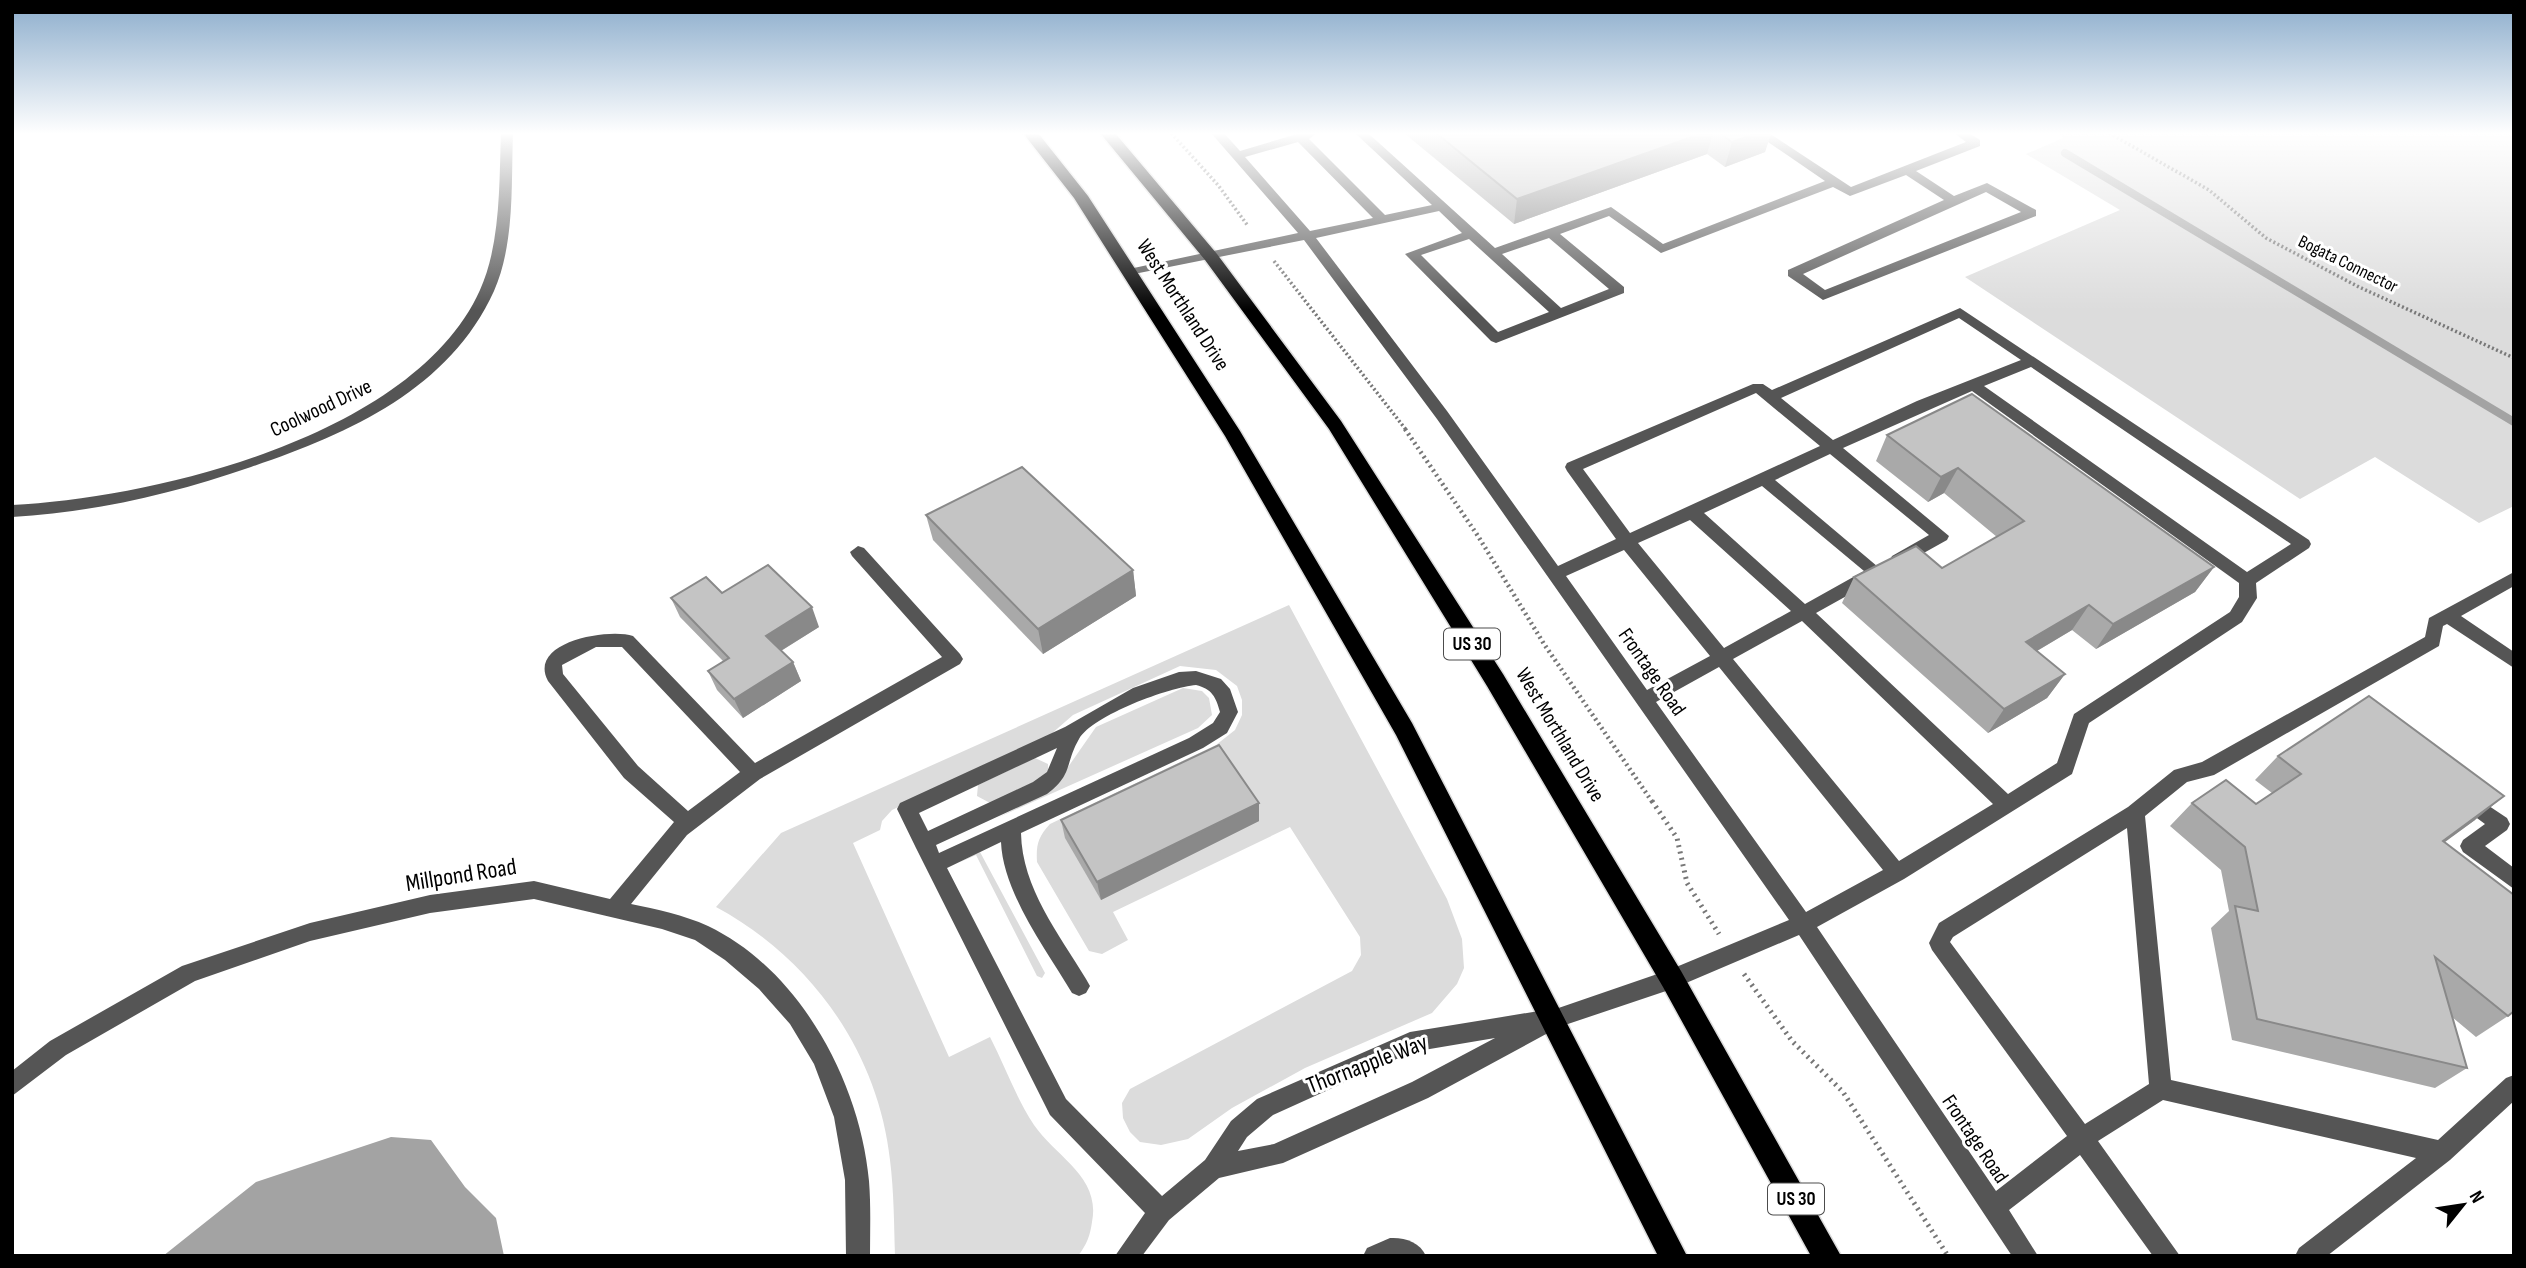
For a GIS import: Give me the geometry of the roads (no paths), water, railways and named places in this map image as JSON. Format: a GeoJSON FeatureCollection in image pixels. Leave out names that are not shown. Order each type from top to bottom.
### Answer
{"type":"FeatureCollection","features":[{"type":"Feature","properties":{"kind":"highway","name":"West Morthland Drive"},"geometry":{"type":"LineString","coordinates":[[1077,192],[1233,435],[1404,729],[1673,1256]]}},
{"type":"Feature","properties":{"kind":"highway","name":"West Morthland Drive"},"geometry":{"type":"LineString","coordinates":[[1157,192],[1211,257],[1335,425],[1494,680],[1672,979],[1827,1256]]}},
{"type":"Feature","properties":{"kind":"street","name":"Coolwood Drive"},"geometry":{"type":"LineString","coordinates":[[12,511],[85,507],[200,480],[328,433],[397,395],[446,349],[487,291],[499,238],[502,192]]}},
{"type":"Feature","properties":{"kind":"street","name":"Frontage Road"},"geometry":{"type":"LineString","coordinates":[[1269,192],[1307,235],[1555,574],[1803,924],[2026,1256]]}},
{"type":"Feature","properties":{"kind":"street"},"geometry":{"type":"LineString","coordinates":[[1358,192],[1382,219]]}},
{"type":"Feature","properties":{"kind":"street"},"geometry":{"type":"LineString","coordinates":[[1426,192],[1559,313]]}},
{"type":"Feature","properties":{"kind":"street"},"geometry":{"type":"LineString","coordinates":[[1493,253],[1611,211],[1661,249],[1809,192]]}},
{"type":"Feature","properties":{"kind":"street"},"geometry":{"type":"LineString","coordinates":[[1940,192],[1953,201]]}},
{"type":"Feature","properties":{"kind":"street"},"geometry":{"type":"LineString","coordinates":[[1974,192],[1793,273],[1823,296],[2031,214],[1995,192]]}},
{"type":"Feature","properties":{"kind":"street"},"geometry":{"type":"LineString","coordinates":[[1129,273],[1442,207]]}},
{"type":"Feature","properties":{"kind":"street"},"geometry":{"type":"LineString","coordinates":[[1472,234],[1412,254],[1496,338],[1619,290],[1551,233]]}},
{"type":"Feature","properties":{"kind":"street"},"geometry":{"type":"LineString","coordinates":[[1770,397],[1960,312],[2303,544],[2247,580],[1975,386]]}},
{"type":"Feature","properties":{"kind":"street"},"geometry":{"type":"LineString","coordinates":[[1555,574],[1922,405],[2032,361]]}},
{"type":"Feature","properties":{"kind":"street"},"geometry":{"type":"LineString","coordinates":[[1644,700],[1721,658],[1804,613],[1941,536],[1758,387],[1573,467],[1628,542],[1721,658],[1896,873]]}},
{"type":"Feature","properties":{"kind":"street"},"geometry":{"type":"LineString","coordinates":[[1764,479],[1876,572]]}},
{"type":"Feature","properties":{"kind":"street"},"geometry":{"type":"LineString","coordinates":[[1692,512],[1804,613],[2007,805]]}},
{"type":"Feature","properties":{"kind":"street"},"geometry":{"type":"LineString","coordinates":[[615,908],[688,823],[753,773],[954,659],[858,552]]}},
{"type":"Feature","properties":{"kind":"street"},"geometry":{"type":"LineString","coordinates":[[2168,1256],[1939,943],[1946,930],[2135,813],[2181,776],[2207,769],[2433,641],[2435,623],[2514,578]]}},
{"type":"Feature","properties":{"kind":"street","name":"Thornapple Way"},"geometry":{"type":"LineString","coordinates":[[1127,1256],[1161,1212],[1213,1168],[1240,1129],[1265,1107],[1410,1042],[1553,1019],[1672,979],[1803,924],[1896,873],[2065,768],[2081,719],[2236,617],[2248,598],[2247,580]]}},
{"type":"Feature","properties":{"kind":"street"},"geometry":{"type":"LineString","coordinates":[[2447,615],[2514,661]]}},
{"type":"Feature","properties":{"kind":"street"},"geometry":{"type":"LineString","coordinates":[[688,823],[631,772],[554,676],[553,662],[575,646],[608,637],[627,641],[753,773]]}},
{"type":"Feature","properties":{"kind":"street"},"geometry":{"type":"LineString","coordinates":[[935,864],[1196,743],[1220,728],[1229,712],[1224,693],[1209,681],[1189,677],[1172,680],[1090,718],[1072,732],[907,809],[1058,1107],[1161,1212]]}},
{"type":"Feature","properties":{"kind":"street"},"geometry":{"type":"LineString","coordinates":[[2332,698],[2353,714]]}},
{"type":"Feature","properties":{"kind":"street"},"geometry":{"type":"LineString","coordinates":[[923,842],[1040,788],[1055,777],[1072,732]]}},
{"type":"Feature","properties":{"kind":"street"},"geometry":{"type":"LineString","coordinates":[[2447,784],[2500,824],[2470,846],[2514,880]]}},
{"type":"Feature","properties":{"kind":"street"},"geometry":{"type":"LineString","coordinates":[[2135,813],[2161,1089]]}},
{"type":"Feature","properties":{"kind":"street"},"geometry":{"type":"LineString","coordinates":[[1011,828],[1009,848],[1015,870],[1079,986]]}},
{"type":"Feature","properties":{"kind":"street","name":"Millpond Road"},"geometry":{"type":"LineString","coordinates":[[12,1085],[58,1048],[189,973],[310,932],[430,904],[534,890],[615,908],[701,933],[732,953],[766,982],[798,1017],[824,1059],[845,1117],[857,1180],[858,1256]]}},
{"type":"Feature","properties":{"kind":"street","name":"Thornapple Way"},"geometry":{"type":"LineString","coordinates":[[1213,1168],[1275,1155],[1420,1090],[1553,1019]]}},
{"type":"Feature","properties":{"kind":"street"},"geometry":{"type":"LineString","coordinates":[[2307,1256],[2442,1152],[2514,1086]]}},
{"type":"Feature","properties":{"kind":"street"},"geometry":{"type":"LineString","coordinates":[[1994,1207],[2084,1138],[2161,1089],[2442,1152]]}},
{"type":"Feature","properties":{"kind":"street"},"geometry":{"type":"LineString","coordinates":[[1382,1252],[1404,1250],[1414,1256]]}},
{"type":"Feature","properties":{"kind":"waterway"},"geometry":{"type":"LineString","coordinates":[[2130,192],[2514,422]]}}]}
